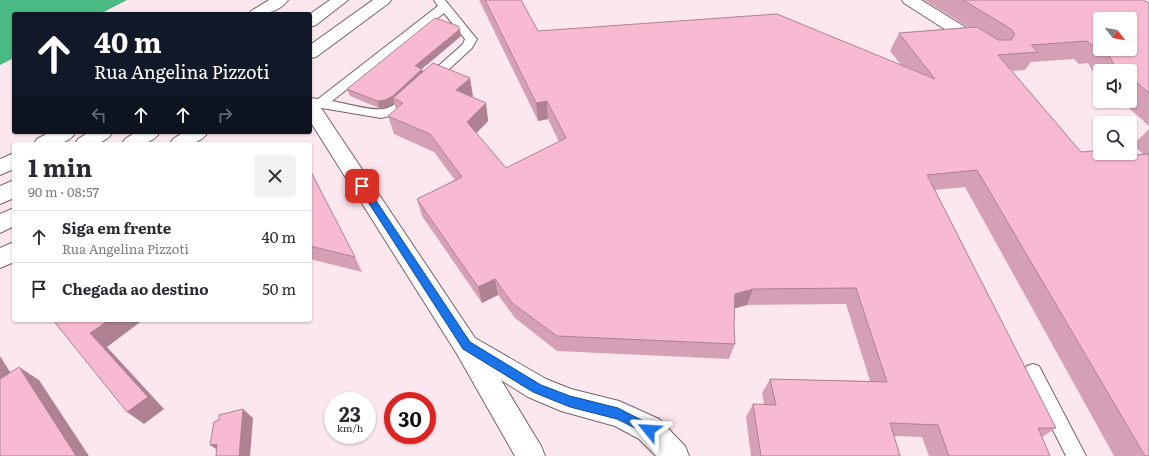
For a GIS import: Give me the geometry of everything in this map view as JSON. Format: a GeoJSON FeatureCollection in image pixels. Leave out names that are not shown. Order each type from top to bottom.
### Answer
{"type":"FeatureCollection","features":[{"type":"Feature","properties":{"kind":"main road"},"geometry":{"type":"LineString","coordinates":[[260,12],[280,0]]}},
{"type":"Feature","properties":{"kind":"main road"},"geometry":{"type":"LineString","coordinates":[[274,12],[289,0]]}},
{"type":"Feature","properties":{"kind":"main road"},"geometry":{"type":"LineString","coordinates":[[312,21],[340,0]]}},
{"type":"Feature","properties":{"kind":"main road"},"geometry":{"type":"LineString","coordinates":[[312,52],[383,0]]}},
{"type":"Feature","properties":{"kind":"main road"},"geometry":{"type":"LineString","coordinates":[[910,0],[993,52]]}},
{"type":"Feature","properties":{"kind":"main road"},"geometry":{"type":"LineString","coordinates":[[313,104],[466,346],[530,456]]}},
{"type":"Feature","properties":{"kind":"main road"},"geometry":{"type":"LineString","coordinates":[[48,142],[62,134]]}},
{"type":"Feature","properties":{"kind":"main road"},"geometry":{"type":"LineString","coordinates":[[88,142],[100,134]]}},
{"type":"Feature","properties":{"kind":"main road"},"geometry":{"type":"LineString","coordinates":[[135,142],[147,134]]}},
{"type":"Feature","properties":{"kind":"main road"},"geometry":{"type":"LineString","coordinates":[[183,142],[195,134]]}},
{"type":"Feature","properties":{"kind":"main road"},"geometry":{"type":"LineString","coordinates":[[0,168],[12,161]]}},
{"type":"Feature","properties":{"kind":"main road"},"geometry":{"type":"LineString","coordinates":[[0,196],[12,189]]}},
{"type":"Feature","properties":{"kind":"main road"},"geometry":{"type":"LineString","coordinates":[[0,224],[12,217]]}},
{"type":"Feature","properties":{"kind":"main road"},"geometry":{"type":"LineString","coordinates":[[0,259],[12,252]]}},
{"type":"Feature","properties":{"kind":"main road"},"geometry":{"type":"LineString","coordinates":[[466,346],[537,388],[570,402],[618,414],[649,430],[675,456]]}},
{"type":"Feature","properties":{"kind":"lane"},"geometry":{"type":"LineString","coordinates":[[442,4],[470,37],[470,42],[421,88],[400,107],[385,114],[313,104],[442,4]]}},
{"type":"Feature","properties":{"kind":"lane"},"geometry":{"type":"LineString","coordinates":[[1033,372],[1076,456]]}},
{"type":"Feature","properties":{"kind":"shaded area"},"geometry":{"type":"Polygon","coordinates":[[[0,0],[127,0],[104,12],[12,12],[12,59],[0,65],[0,0]]]}},
{"type":"Feature","properties":{"kind":"building"},"geometry":{"type":"Polygon","coordinates":[[[485,0],[521,0],[538,31],[777,14],[935,79],[899,33],[977,27],[998,40],[1011,40],[1015,34],[1011,29],[963,0],[1143,0],[1149,3],[1149,93],[1137,83],[1137,64],[1114,64],[1109,56],[1137,56],[1137,12],[1093,12],[1093,46],[1087,41],[1031,45],[1038,52],[998,55],[1081,152],[1093,151],[1093,160],[1137,160],[1137,155],[1149,154],[1149,456],[1145,456],[977,170],[927,175],[1056,428],[1038,428],[1050,456],[949,456],[938,425],[890,423],[900,456],[761,456],[753,404],[776,405],[770,379],[887,382],[856,288],[753,289],[735,294],[735,344],[557,336],[512,303],[495,279],[478,287],[417,199],[462,177],[430,134],[388,116],[403,103],[393,98],[433,63],[470,78],[456,90],[486,103],[467,122],[506,168],[566,138],[547,101],[536,103],[485,0]]]}},
{"type":"Feature","properties":{"kind":"building"},"geometry":{"type":"Polygon","coordinates":[[[435,18],[458,26],[460,29],[415,66],[422,69],[393,96],[385,100],[377,101],[347,89],[435,18]]]}},
{"type":"Feature","properties":{"kind":"building"},"geometry":{"type":"Polygon","coordinates":[[[312,174],[355,257],[312,246],[312,174]]]}},
{"type":"Feature","properties":{"kind":"building"},"geometry":{"type":"Polygon","coordinates":[[[55,322],[106,322],[90,333],[148,397],[127,412],[55,322]]]}},
{"type":"Feature","properties":{"kind":"building"},"geometry":{"type":"Polygon","coordinates":[[[19,367],[76,456],[0,456],[0,379],[19,367]]]}},
{"type":"Feature","properties":{"kind":"building"},"geometry":{"type":"Polygon","coordinates":[[[243,409],[239,456],[216,456],[217,444],[210,445],[214,422],[219,420],[219,415],[243,409]]]}},
{"type":"Feature","properties":{"kind":"route"},"geometry":{"type":"LineString","coordinates":[[362,186],[466,346],[537,388],[570,402],[618,414],[649,430]]}}]}
